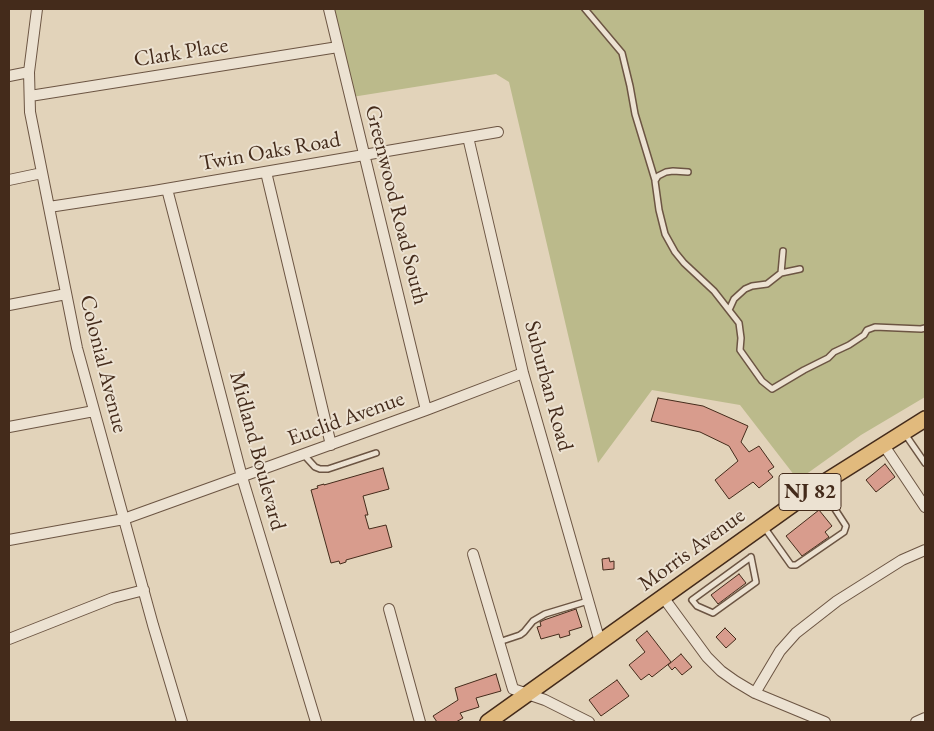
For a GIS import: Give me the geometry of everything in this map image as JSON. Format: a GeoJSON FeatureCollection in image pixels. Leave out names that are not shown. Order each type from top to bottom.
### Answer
{"type":"FeatureCollection","features":[{"type":"Feature","properties":{"kind":"main road","name":"Morris Avenue"},"geometry":{"type":"LineString","coordinates":[[488,722],[820,485],[925,419]]}},
{"type":"Feature","properties":{"kind":"street","name":"Colonial Avenue"},"geometry":{"type":"LineString","coordinates":[[37,9],[29,72],[30,112],[66,294],[77,348],[94,411],[182,722]]}},
{"type":"Feature","properties":{"kind":"street","name":"Greenwood Road South"},"geometry":{"type":"LineString","coordinates":[[329,9],[426,410]]}},
{"type":"Feature","properties":{"kind":"street","name":"Clark Place"},"geometry":{"type":"LineString","coordinates":[[30,96],[338,47]]}},
{"type":"Feature","properties":{"kind":"street"},"geometry":{"type":"LineString","coordinates":[[9,76],[29,72]]}},
{"type":"Feature","properties":{"kind":"street","name":"Twin Oaks Road"},"geometry":{"type":"LineString","coordinates":[[49,207],[167,189],[498,132]]}},
{"type":"Feature","properties":{"kind":"street","name":"Suburban Road"},"geometry":{"type":"LineString","coordinates":[[468,137],[523,373],[600,642]]}},
{"type":"Feature","properties":{"kind":"street"},"geometry":{"type":"LineString","coordinates":[[266,172],[330,445]]}},
{"type":"Feature","properties":{"kind":"street"},"geometry":{"type":"LineString","coordinates":[[9,180],[42,173]]}},
{"type":"Feature","properties":{"kind":"street","name":"Midland Boulevard"},"geometry":{"type":"LineString","coordinates":[[167,189],[242,477],[316,722]]}},
{"type":"Feature","properties":{"kind":"street"},"geometry":{"type":"LineString","coordinates":[[9,305],[66,294]]}},
{"type":"Feature","properties":{"kind":"street","name":"Euclid Avenue"},"geometry":{"type":"LineString","coordinates":[[9,540],[124,519],[304,455],[523,373]]}},
{"type":"Feature","properties":{"kind":"street"},"geometry":{"type":"LineString","coordinates":[[9,427],[94,411]]}},
{"type":"Feature","properties":{"kind":"street"},"geometry":{"type":"LineString","coordinates":[[883,444],[925,507]]}},
{"type":"Feature","properties":{"kind":"street"},"geometry":{"type":"LineString","coordinates":[[755,692],[780,651],[796,633],[837,601],[902,560],[925,550]]}},
{"type":"Feature","properties":{"kind":"street"},"geometry":{"type":"LineString","coordinates":[[473,554],[513,689],[545,700],[589,722]]}},
{"type":"Feature","properties":{"kind":"street"},"geometry":{"type":"LineString","coordinates":[[9,639],[112,598],[144,590]]}},
{"type":"Feature","properties":{"kind":"street"},"geometry":{"type":"LineString","coordinates":[[663,597],[707,657],[721,671],[755,692],[826,722]]}},
{"type":"Feature","properties":{"kind":"street"},"geometry":{"type":"LineString","coordinates":[[389,609],[420,722]]}},
{"type":"Feature","properties":{"kind":"street"},"geometry":{"type":"LineString","coordinates":[[916,722],[925,718]]}},
{"type":"Feature","properties":{"kind":"lane"},"geometry":{"type":"LineString","coordinates":[[585,9],[622,53],[635,114],[655,181],[665,234],[684,263],[714,291],[739,323],[742,338],[740,350],[762,381],[772,389],[828,358],[834,352],[864,335],[867,330],[875,327],[925,328]]}},
{"type":"Feature","properties":{"kind":"lane"},"geometry":{"type":"LineString","coordinates":[[655,181],[658,176],[666,172],[688,172]]}},
{"type":"Feature","properties":{"kind":"lane"},"geometry":{"type":"LineString","coordinates":[[781,273],[783,251]]}},
{"type":"Feature","properties":{"kind":"lane"},"geometry":{"type":"LineString","coordinates":[[729,310],[734,299],[744,289],[768,284],[781,273],[800,269]]}},
{"type":"Feature","properties":{"kind":"lane"},"geometry":{"type":"LineString","coordinates":[[904,432],[925,463]]}},
{"type":"Feature","properties":{"kind":"lane"},"geometry":{"type":"LineString","coordinates":[[304,455],[320,469],[328,469],[376,453]]}},
{"type":"Feature","properties":{"kind":"lane"},"geometry":{"type":"LineString","coordinates":[[763,525],[791,565],[796,565],[844,532],[846,526],[820,485]]}},
{"type":"Feature","properties":{"kind":"lane"},"geometry":{"type":"LineString","coordinates":[[751,557],[756,582],[713,613],[696,606],[692,600],[698,596],[751,557]]}},
{"type":"Feature","properties":{"kind":"lane"},"geometry":{"type":"LineString","coordinates":[[499,642],[520,635],[533,622],[545,614],[588,601]]}},
{"type":"Feature","properties":{"kind":"shaded area"},"geometry":{"type":"Polygon","coordinates":[[[330,9],[925,9],[925,397],[861,435],[798,480],[740,405],[652,390],[598,463],[509,82],[496,74],[352,97],[330,9]]]}},
{"type":"Feature","properties":{"kind":"building"},"geometry":{"type":"Polygon","coordinates":[[[658,398],[703,406],[748,426],[741,442],[749,452],[759,446],[774,467],[768,471],[773,477],[759,488],[753,482],[729,499],[715,480],[738,461],[729,446],[700,432],[651,421],[658,398]]]}},
{"type":"Feature","properties":{"kind":"building"},"geometry":{"type":"Polygon","coordinates":[[[885,464],[895,477],[876,492],[866,480],[885,464]]]}},
{"type":"Feature","properties":{"kind":"building"},"geometry":{"type":"Polygon","coordinates":[[[383,468],[389,489],[363,496],[368,515],[365,515],[369,529],[386,525],[392,547],[346,560],[346,562],[340,564],[339,561],[331,563],[311,490],[318,488],[317,486],[383,468]]]}},
{"type":"Feature","properties":{"kind":"building"},"geometry":{"type":"Polygon","coordinates":[[[819,510],[832,526],[825,532],[829,537],[802,556],[786,536],[819,510]]]}},
{"type":"Feature","properties":{"kind":"building"},"geometry":{"type":"Polygon","coordinates":[[[609,558],[610,562],[614,561],[614,569],[603,570],[602,559],[609,558]]]}},
{"type":"Feature","properties":{"kind":"building"},"geometry":{"type":"Polygon","coordinates":[[[739,574],[746,583],[718,604],[711,595],[739,574]]]}},
{"type":"Feature","properties":{"kind":"building"},"geometry":{"type":"Polygon","coordinates":[[[576,609],[582,627],[569,631],[570,635],[560,638],[559,634],[541,639],[537,627],[541,626],[540,622],[576,609]]]}},
{"type":"Feature","properties":{"kind":"building"},"geometry":{"type":"Polygon","coordinates":[[[725,628],[736,639],[726,648],[716,637],[725,628]]]}},
{"type":"Feature","properties":{"kind":"building"},"geometry":{"type":"Polygon","coordinates":[[[647,631],[671,662],[652,677],[649,674],[641,680],[629,665],[645,652],[636,640],[647,631]]]}},
{"type":"Feature","properties":{"kind":"building"},"geometry":{"type":"Polygon","coordinates":[[[681,654],[692,667],[682,675],[675,667],[672,670],[668,665],[681,654]]]}},
{"type":"Feature","properties":{"kind":"building"},"geometry":{"type":"Polygon","coordinates":[[[496,674],[501,691],[476,698],[479,707],[460,713],[463,718],[456,722],[437,722],[433,716],[458,700],[455,688],[496,674]]]}},
{"type":"Feature","properties":{"kind":"building"},"geometry":{"type":"Polygon","coordinates":[[[617,680],[629,696],[601,716],[589,700],[617,680]]]}}]}
